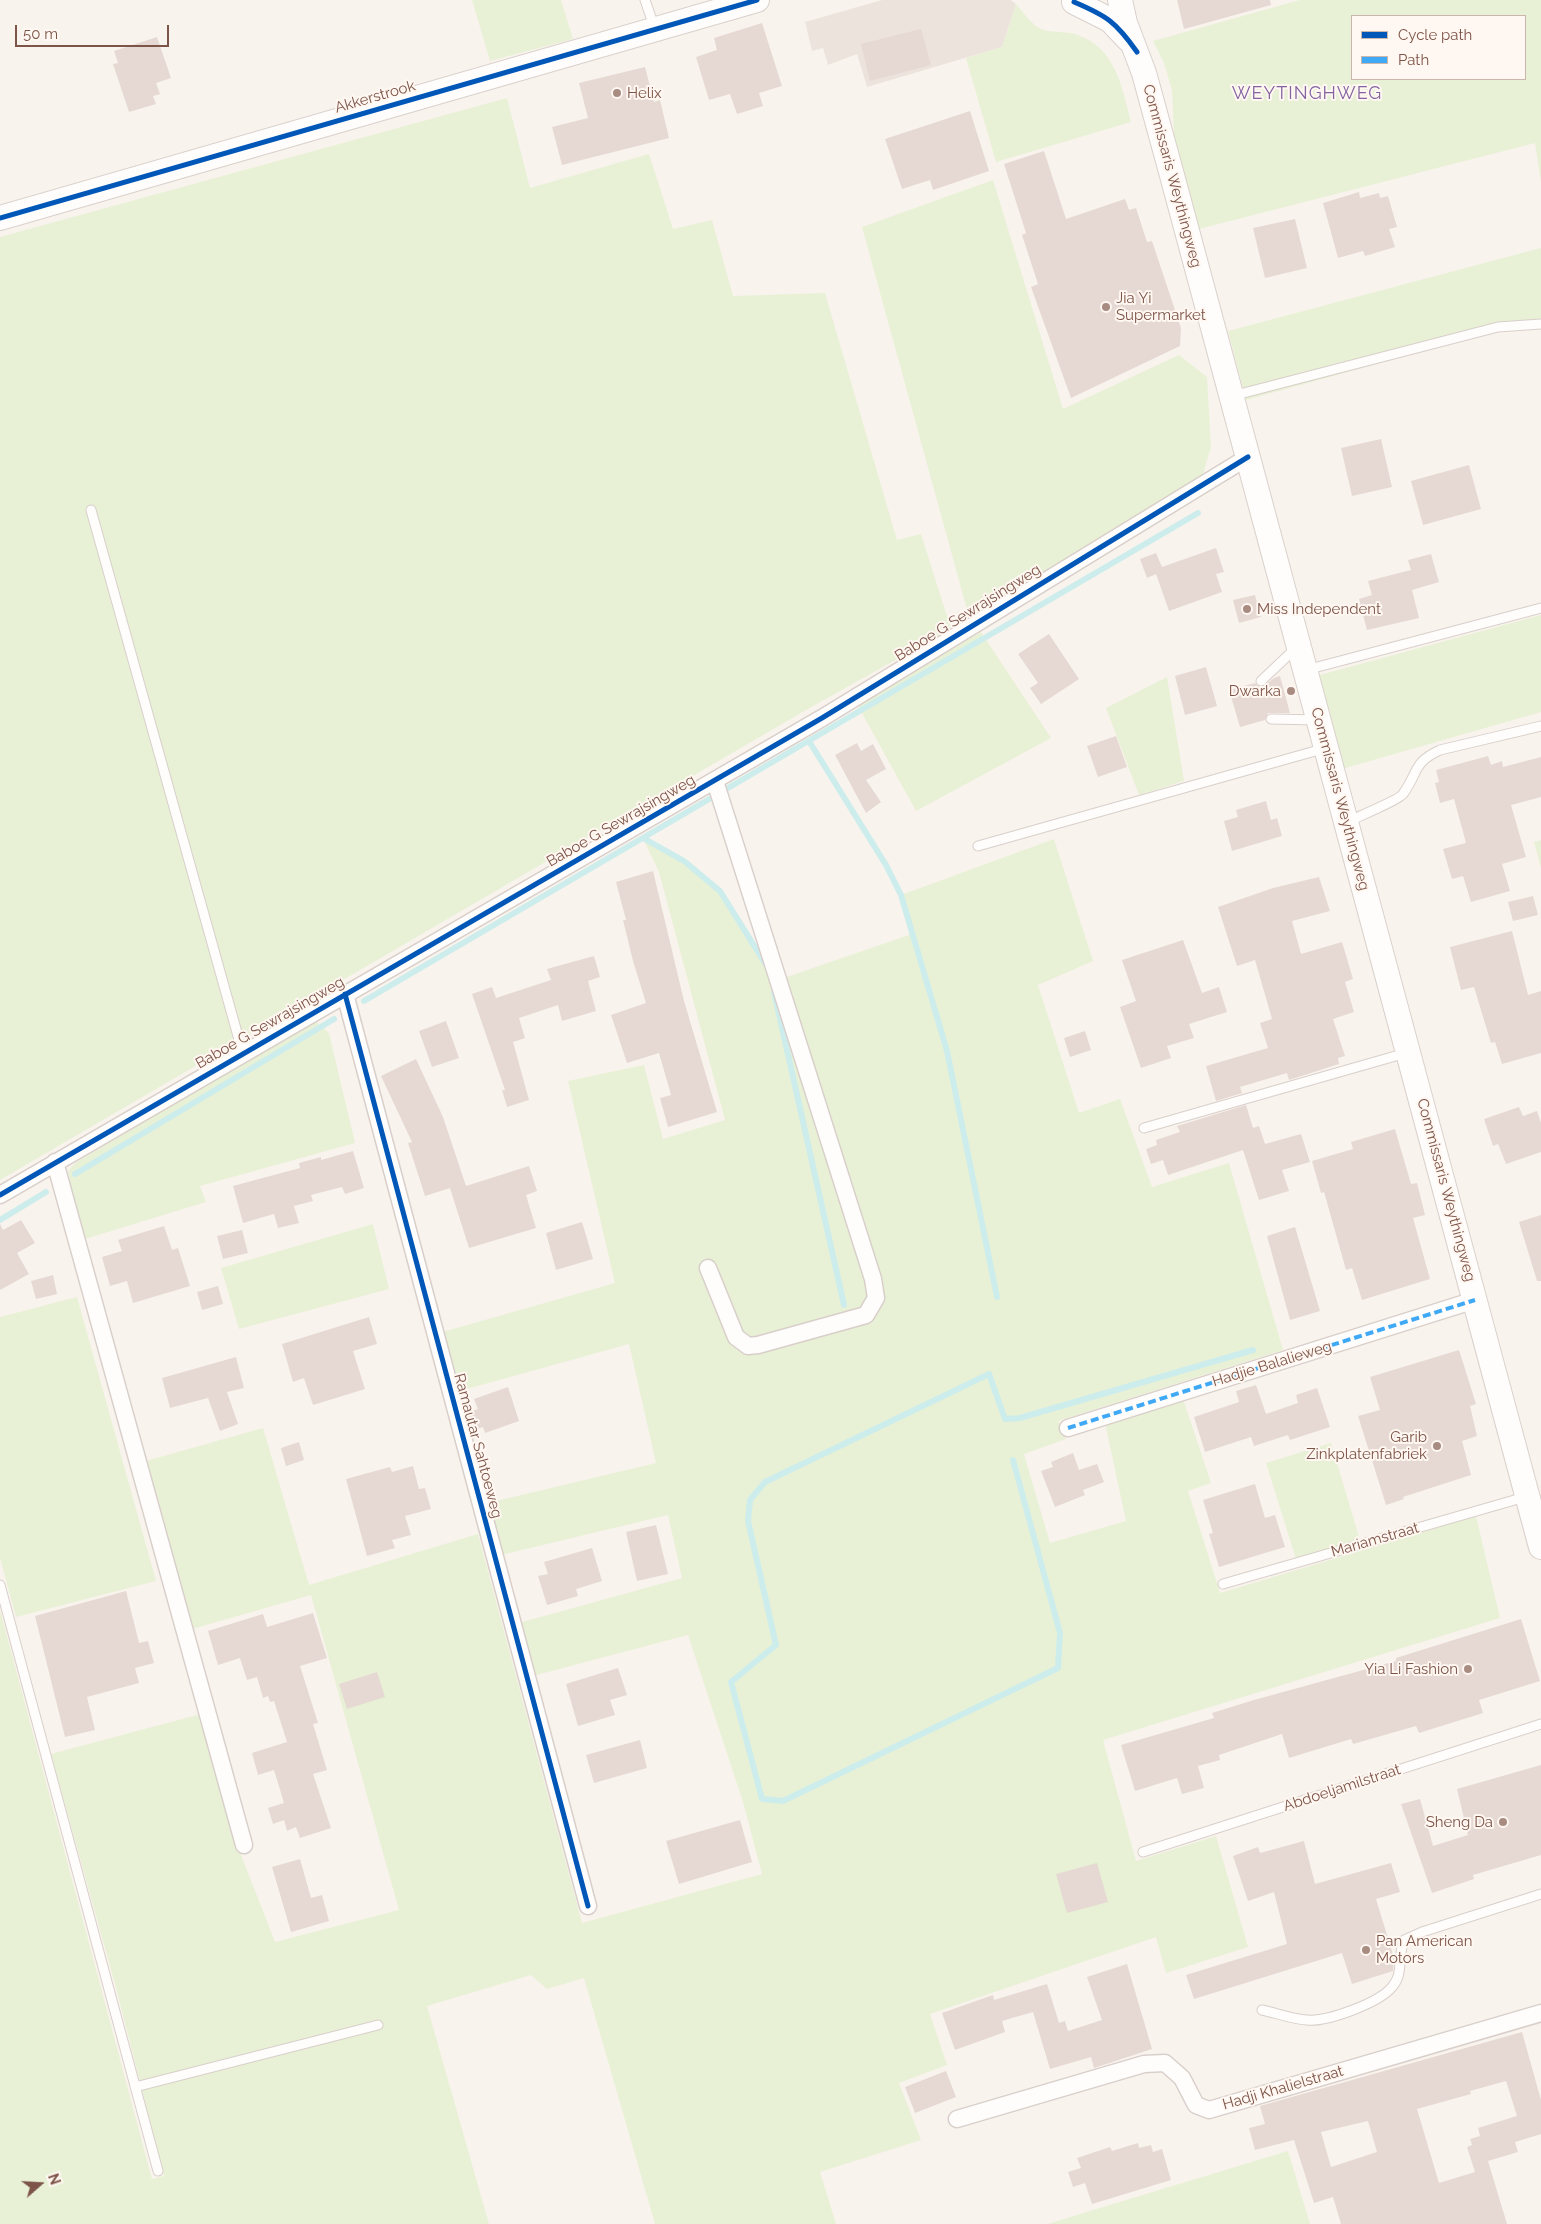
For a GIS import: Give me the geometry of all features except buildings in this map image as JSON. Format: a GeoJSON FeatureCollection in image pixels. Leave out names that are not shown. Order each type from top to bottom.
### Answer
{"type":"FeatureCollection","features":[{"type":"Feature","properties":{"kind":"main road","name":"Akkerstrook"},"geometry":{"type":"LineString","coordinates":[[0,218],[757,0]]}},
{"type":"Feature","properties":{"kind":"main road","name":"Commissaris Weythingweg"},"geometry":{"type":"LineString","coordinates":[[1072,0],[1110,20],[1120,29],[1137,52]]}},
{"type":"Feature","properties":{"kind":"main road","name":"Commissaris Weythingweg"},"geometry":{"type":"LineString","coordinates":[[1120,0],[1125,23],[1137,52],[1232,396],[1541,1547]]}},
{"type":"Feature","properties":{"kind":"street","name":"Baboe G Sewrajsingweg"},"geometry":{"type":"LineString","coordinates":[[0,1195],[822,718],[1248,457]]}},
{"type":"Feature","properties":{"kind":"street"},"geometry":{"type":"LineString","coordinates":[[708,1268],[736,1337],[748,1346],[758,1345],[866,1315],[876,1298],[873,1279],[715,780]]}},
{"type":"Feature","properties":{"kind":"street","name":"Ramautar Sahtoeweg"},"geometry":{"type":"LineString","coordinates":[[344,994],[588,1906]]}},
{"type":"Feature","properties":{"kind":"street"},"geometry":{"type":"LineString","coordinates":[[55,1162],[244,1845]]}},
{"type":"Feature","properties":{"kind":"street","name":"Hadjie Balalieweg"},"geometry":{"type":"LineString","coordinates":[[1068,1428],[1475,1300]]}},
{"type":"Feature","properties":{"kind":"street","name":"Hadji Khalielstraat"},"geometry":{"type":"LineString","coordinates":[[957,2119],[1144,2064],[1165,2063],[1182,2078],[1196,2105],[1209,2110],[1541,2013]]}},
{"type":"Feature","properties":{"kind":"lane"},"geometry":{"type":"LineString","coordinates":[[645,0],[655,29]]}},
{"type":"Feature","properties":{"kind":"lane"},"geometry":{"type":"LineString","coordinates":[[1232,396],[1498,327],[1541,324]]}},
{"type":"Feature","properties":{"kind":"lane"},"geometry":{"type":"LineString","coordinates":[[92,510],[242,1054]]}},
{"type":"Feature","properties":{"kind":"lane"},"geometry":{"type":"LineString","coordinates":[[1306,670],[1541,608]]}},
{"type":"Feature","properties":{"kind":"lane"},"geometry":{"type":"LineString","coordinates":[[1261,681],[1299,645]]}},
{"type":"Feature","properties":{"kind":"lane"},"geometry":{"type":"LineString","coordinates":[[1271,719],[1319,720]]}},
{"type":"Feature","properties":{"kind":"lane"},"geometry":{"type":"LineString","coordinates":[[1347,822],[1403,795],[1416,766],[1428,755],[1440,750],[1541,726]]}},
{"type":"Feature","properties":{"kind":"lane"},"geometry":{"type":"LineString","coordinates":[[978,846],[1326,748]]}},
{"type":"Feature","properties":{"kind":"lane"},"geometry":{"type":"LineString","coordinates":[[1144,1128],[1408,1052]]}},
{"type":"Feature","properties":{"kind":"lane","name":"Mariamstraat"},"geometry":{"type":"LineString","coordinates":[[1222,1584],[1528,1496]]}},
{"type":"Feature","properties":{"kind":"lane"},"geometry":{"type":"LineString","coordinates":[[0,1585],[158,2171]]}},
{"type":"Feature","properties":{"kind":"lane","name":"Abdoeljamilstraat"},"geometry":{"type":"LineString","coordinates":[[1143,1852],[1541,1724]]}},
{"type":"Feature","properties":{"kind":"lane"},"geometry":{"type":"LineString","coordinates":[[1262,2010],[1306,2020],[1324,2020],[1373,2003],[1392,1987],[1400,1972],[1398,1953],[1404,1940],[1422,1932],[1541,1894]]}},
{"type":"Feature","properties":{"kind":"lane"},"geometry":{"type":"LineString","coordinates":[[135,2088],[378,2026]]}},
{"type":"Feature","properties":{"kind":"shaded area"},"geometry":{"type":"Polygon","coordinates":[[[882,0],[1011,0],[1016,4],[1002,47],[867,87],[857,54],[828,65],[823,48],[812,51],[805,22],[882,0]]]}},
{"type":"Feature","properties":{"kind":"green space"},"geometry":{"type":"Polygon","coordinates":[[[472,0],[561,0],[573,39],[490,61],[472,0]]]}},
{"type":"Feature","properties":{"kind":"green space"},"geometry":{"type":"Polygon","coordinates":[[[1300,0],[1541,0],[1541,182],[1535,143],[1199,229],[1174,136],[1172,90],[1164,63],[1153,41],[1300,0]]]}},
{"type":"Feature","properties":{"kind":"green space"},"geometry":{"type":"Polygon","coordinates":[[[1016,4],[1036,26],[1048,31],[1078,35],[1091,41],[1101,50],[1109,59],[1120,83],[1131,122],[996,162],[966,58],[1002,47],[1016,4]]]}},
{"type":"Feature","properties":{"kind":"green space"},"geometry":{"type":"Polygon","coordinates":[[[507,98],[530,188],[649,154],[673,229],[712,220],[733,296],[825,293],[897,540],[921,534],[951,629],[806,710],[0,1180],[0,237],[507,98]]]}},
{"type":"Feature","properties":{"kind":"green space"},"geometry":{"type":"Polygon","coordinates":[[[993,180],[1063,409],[1179,355],[1207,377],[1211,447],[1203,474],[969,617],[862,227],[993,180]]]}},
{"type":"Feature","properties":{"kind":"green space"},"geometry":{"type":"Polygon","coordinates":[[[1541,248],[1541,319],[1246,400],[1228,331],[1541,248]]]}},
{"type":"Feature","properties":{"kind":"green space"},"geometry":{"type":"Polygon","coordinates":[[[1541,615],[1541,712],[1342,769],[1316,676],[1541,615]]]}},
{"type":"Feature","properties":{"kind":"green space"},"geometry":{"type":"Polygon","coordinates":[[[981,632],[1051,738],[916,811],[857,704],[981,632]]]}},
{"type":"Feature","properties":{"kind":"green space"},"geometry":{"type":"Polygon","coordinates":[[[1167,677],[1184,781],[1139,795],[1106,708],[1167,677]]]}},
{"type":"Feature","properties":{"kind":"green space"},"geometry":{"type":"Polygon","coordinates":[[[643,838],[684,861],[720,891],[769,970],[772,982],[912,934],[901,895],[1054,839],[1093,961],[1038,985],[1079,1113],[1120,1099],[1152,1187],[1229,1163],[1283,1350],[1058,1421],[1066,1439],[1024,1454],[1050,1543],[1126,1521],[1105,1423],[1183,1399],[1211,1483],[1188,1491],[1220,1593],[1476,1516],[1500,1618],[1103,1740],[1136,1861],[1216,1836],[1248,1947],[1166,1973],[1156,1937],[930,2014],[947,2065],[899,2083],[921,2140],[820,2172],[836,2224],[655,2224],[584,1978],[547,1989],[531,1975],[427,2006],[489,2224],[0,2224],[0,1610],[152,2179],[164,2176],[115,1984],[51,1754],[201,1714],[238,1847],[275,1942],[399,1910],[311,1595],[192,1629],[146,1461],[263,1428],[309,1585],[478,1534],[582,1923],[762,1874],[743,1802],[688,1635],[529,1677],[515,1624],[682,1578],[668,1515],[501,1555],[488,1503],[656,1463],[629,1344],[456,1392],[439,1333],[615,1283],[568,1081],[644,1065],[663,1139],[725,1120],[659,872],[643,838]]]}},
{"type":"Feature","properties":{"kind":"green space"},"geometry":{"type":"Polygon","coordinates":[[[1541,840],[1541,868],[1534,842],[1541,840]]]}},
{"type":"Feature","properties":{"kind":"green space"},"geometry":{"type":"Polygon","coordinates":[[[314,1020],[329,1033],[355,1143],[200,1186],[206,1202],[85,1239],[71,1190],[68,1171],[75,1163],[314,1020]]]}},
{"type":"Feature","properties":{"kind":"green space"},"geometry":{"type":"Polygon","coordinates":[[[373,1224],[389,1289],[239,1329],[221,1268],[373,1224]]]}},
{"type":"Feature","properties":{"kind":"green space"},"geometry":{"type":"Polygon","coordinates":[[[77,1297],[156,1581],[16,1617],[0,1558],[0,1317],[77,1297]]]}},
{"type":"Feature","properties":{"kind":"green space"},"geometry":{"type":"Polygon","coordinates":[[[1331,1443],[1360,1540],[1296,1559],[1266,1463],[1331,1443]]]}},
{"type":"Feature","properties":{"kind":"green space"},"geometry":{"type":"Polygon","coordinates":[[[1288,2151],[1310,2224],[1048,2224],[1080,2214],[1288,2151]]]}},
{"type":"Feature","properties":{"kind":"waterway"},"geometry":{"type":"LineString","coordinates":[[728,788],[1198,513]]}},
{"type":"Feature","properties":{"kind":"waterway"},"geometry":{"type":"LineString","coordinates":[[809,741],[886,865],[901,895],[947,1051],[997,1297]]}},
{"type":"Feature","properties":{"kind":"waterway"},"geometry":{"type":"LineString","coordinates":[[364,1001],[711,798]]}},
{"type":"Feature","properties":{"kind":"waterway"},"geometry":{"type":"LineString","coordinates":[[643,838],[684,861],[720,891],[768,968]]}},
{"type":"Feature","properties":{"kind":"waterway"},"geometry":{"type":"LineString","coordinates":[[774,992],[844,1305]]}},
{"type":"Feature","properties":{"kind":"waterway"},"geometry":{"type":"LineString","coordinates":[[75,1174],[334,1019]]}},
{"type":"Feature","properties":{"kind":"waterway"},"geometry":{"type":"LineString","coordinates":[[0,1220],[46,1192]]}},
{"type":"Feature","properties":{"kind":"waterway"},"geometry":{"type":"LineString","coordinates":[[1013,1460],[1060,1633],[1058,1668],[783,1801],[762,1799],[731,1682],[776,1645],[748,1521],[750,1500],[765,1482],[989,1374],[1005,1419],[1020,1418],[1253,1350]]}},
{"type":"Feature","properties":{"kind":"marked path"},"geometry":{"type":"LineString","coordinates":[[1068,1428],[1475,1300]]}},
{"type":"Feature","properties":{"kind":"cycle path"},"geometry":{"type":"LineString","coordinates":[[0,218],[757,0]]}},
{"type":"Feature","properties":{"kind":"cycle path"},"geometry":{"type":"LineString","coordinates":[[1074,2],[1110,21],[1137,52]]}},
{"type":"Feature","properties":{"kind":"cycle path"},"geometry":{"type":"LineString","coordinates":[[0,1195],[822,718],[1248,457]]}},
{"type":"Feature","properties":{"kind":"cycle path"},"geometry":{"type":"LineString","coordinates":[[345,994],[588,1906]]}},
{"type":"Feature","properties":{"kind":"place","name":"Helix"},"geometry":{"type":"Point","coordinates":[617,93]}},
{"type":"Feature","properties":{"kind":"place","name":"Jia Yi Supermarket"},"geometry":{"type":"Point","coordinates":[1106,307]}},
{"type":"Feature","properties":{"kind":"place","name":"Miss Independent"},"geometry":{"type":"Point","coordinates":[1247,609]}},
{"type":"Feature","properties":{"kind":"place","name":"Dwarka"},"geometry":{"type":"Point","coordinates":[1291,691]}},
{"type":"Feature","properties":{"kind":"place","name":"Garib Zinkplatenfabriek"},"geometry":{"type":"Point","coordinates":[1437,1446]}},
{"type":"Feature","properties":{"kind":"place","name":"Yia Li Fashion"},"geometry":{"type":"Point","coordinates":[1468,1669]}},
{"type":"Feature","properties":{"kind":"place","name":"Sheng Da"},"geometry":{"type":"Point","coordinates":[1503,1822]}},
{"type":"Feature","properties":{"kind":"place","name":"Pan American Motors"},"geometry":{"type":"Point","coordinates":[1366,1950]}},
{"type":"Feature","properties":{"kind":"district","name":"WEYTINGHWEG"},"geometry":{"type":"Point","coordinates":[1307,94]}}]}
